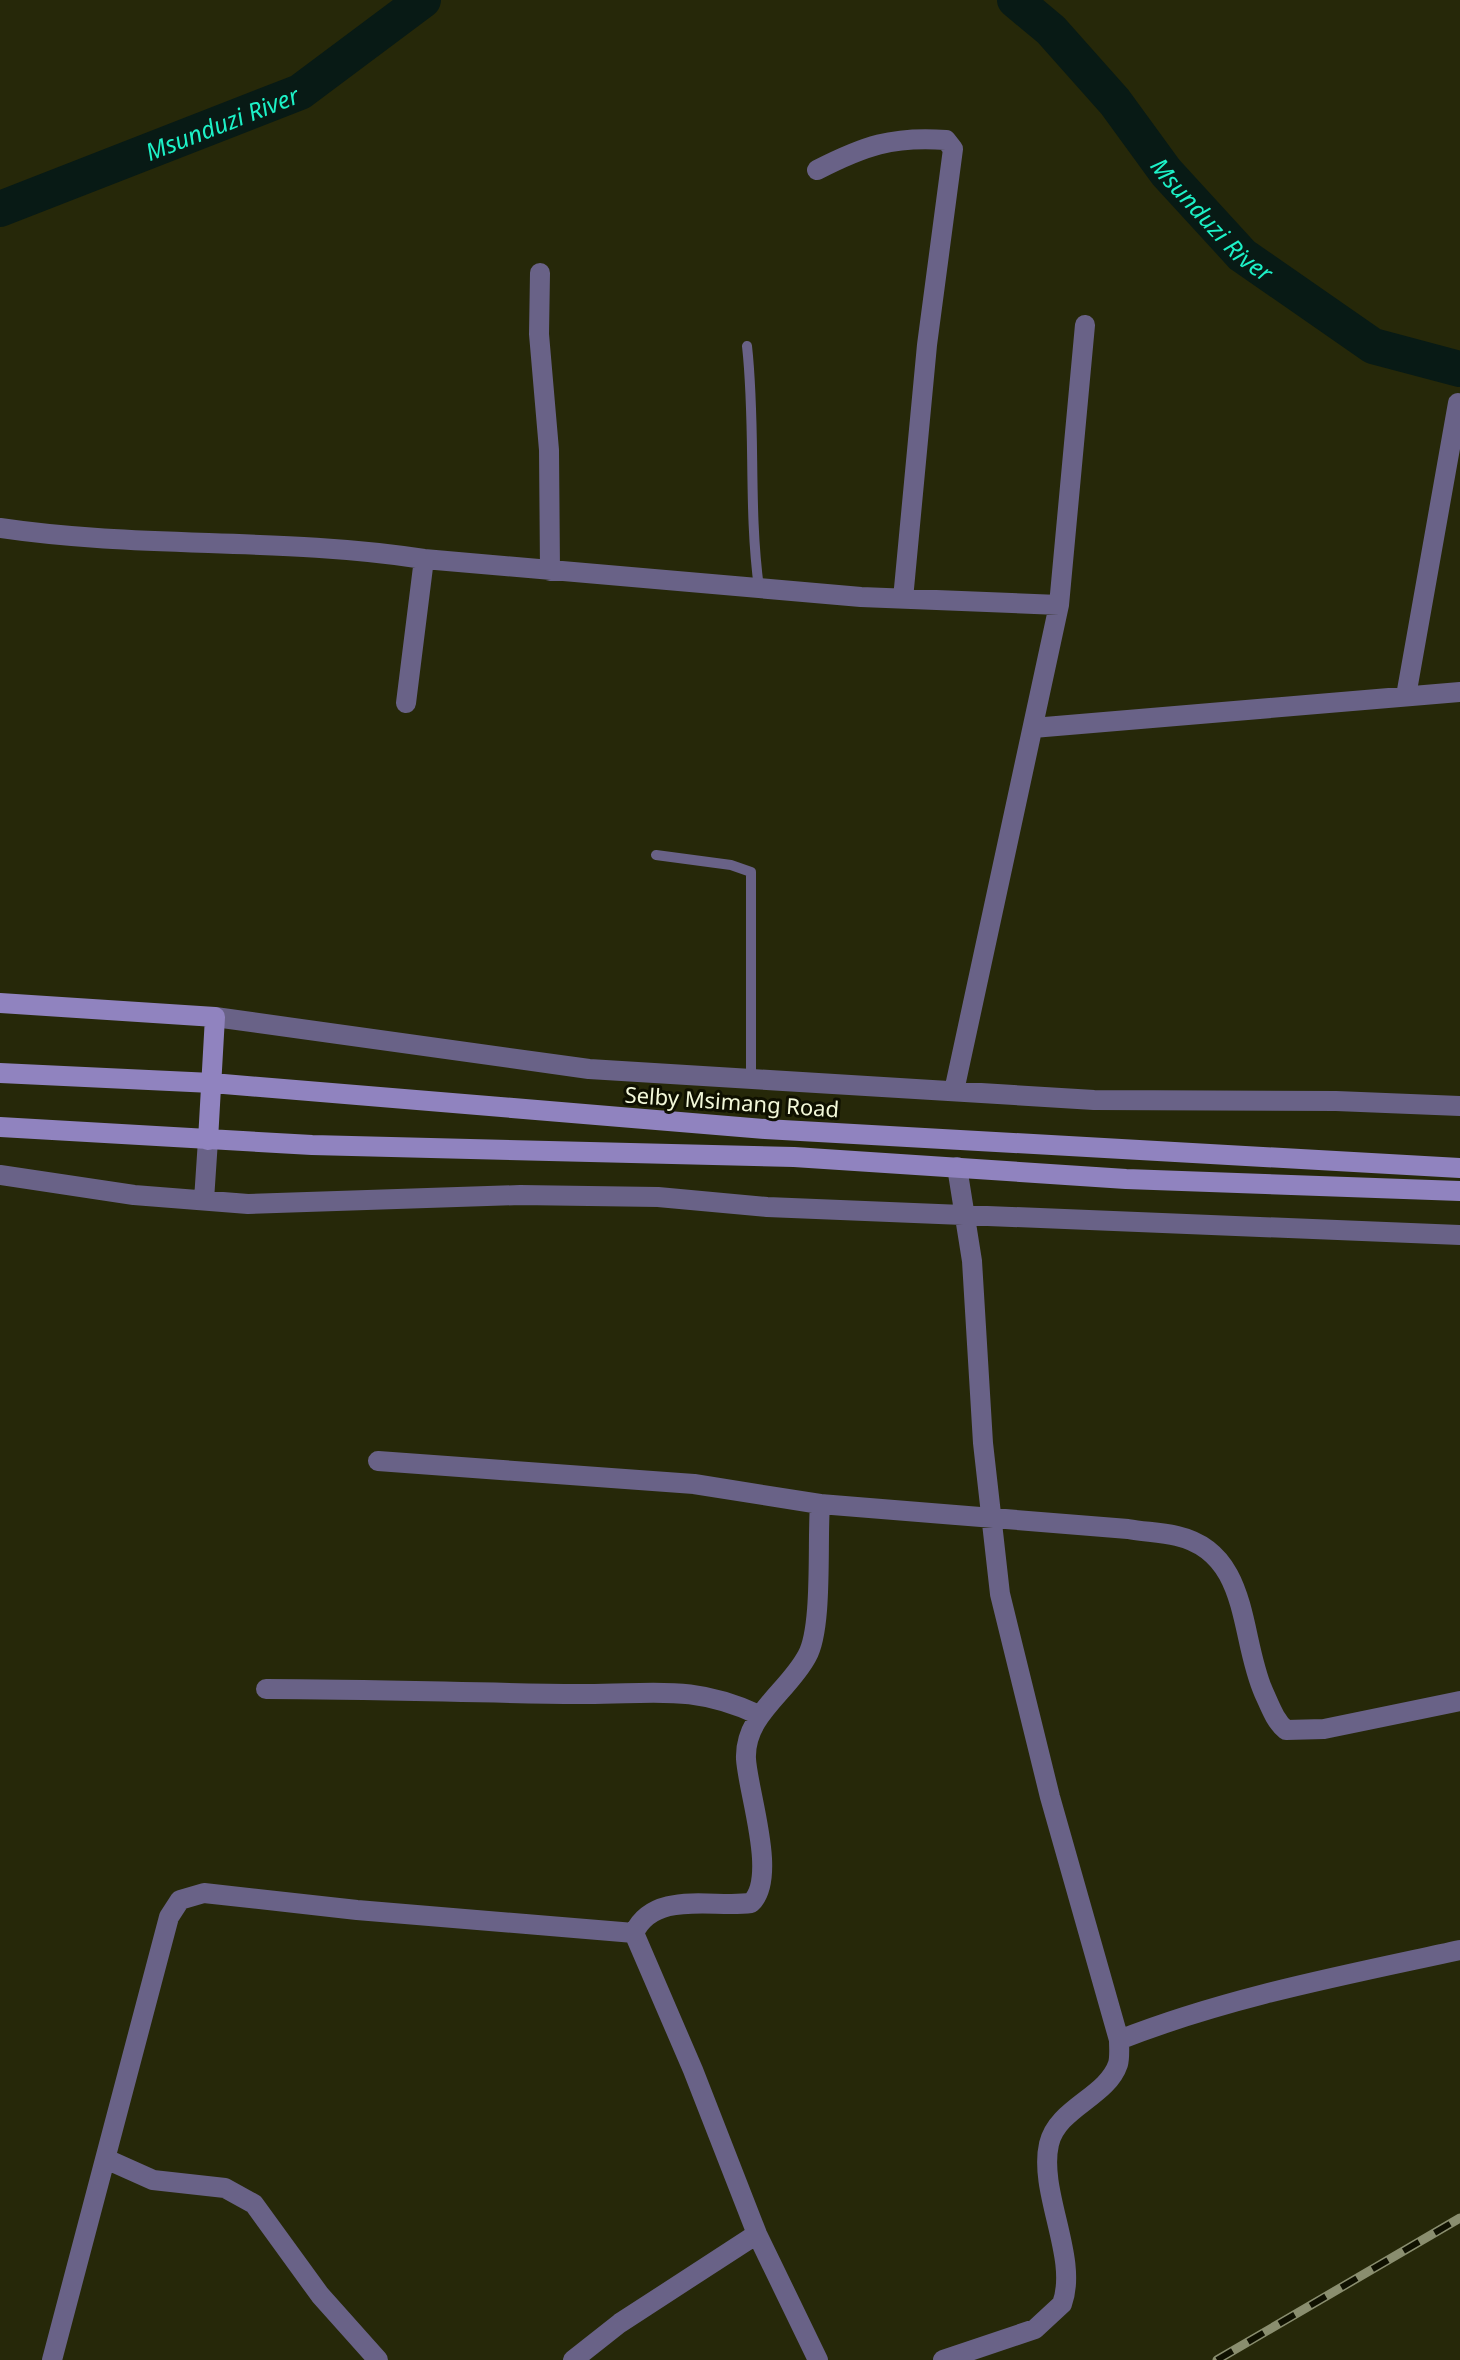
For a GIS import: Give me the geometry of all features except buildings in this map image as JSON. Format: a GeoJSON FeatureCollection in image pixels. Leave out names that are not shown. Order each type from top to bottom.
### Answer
{"type":"FeatureCollection","features":[{"type":"Feature","properties":{"kind":"main road"},"geometry":{"type":"LineString","coordinates":[[0,1003],[215,1017],[208,1140]]}},
{"type":"Feature","properties":{"kind":"main road","name":"Selby Msimang Road"},"geometry":{"type":"LineString","coordinates":[[0,1073],[212,1083],[765,1129],[1460,1168]]}},
{"type":"Feature","properties":{"kind":"main road"},"geometry":{"type":"LineString","coordinates":[[0,1127],[208,1140],[764,1156],[1126,1179],[1460,1191]]}},
{"type":"Feature","properties":{"kind":"street"},"geometry":{"type":"LineString","coordinates":[[817,170],[854,151],[891,138],[946,140],[953,149],[927,345],[903,599]]}},
{"type":"Feature","properties":{"kind":"street"},"geometry":{"type":"LineString","coordinates":[[540,273],[538,316],[549,450],[550,571]]}},
{"type":"Feature","properties":{"kind":"street"},"geometry":{"type":"LineString","coordinates":[[954,1091],[1059,605],[1085,325]]}},
{"type":"Feature","properties":{"kind":"street"},"geometry":{"type":"LineString","coordinates":[[1406,696],[1458,403]]}},
{"type":"Feature","properties":{"kind":"street"},"geometry":{"type":"LineString","coordinates":[[0,528],[106,538],[354,548],[424,559],[759,588],[903,599],[1059,605]]}},
{"type":"Feature","properties":{"kind":"street"},"geometry":{"type":"LineString","coordinates":[[406,703],[424,559]]}},
{"type":"Feature","properties":{"kind":"street"},"geometry":{"type":"LineString","coordinates":[[1033,728],[1460,692]]}},
{"type":"Feature","properties":{"kind":"street"},"geometry":{"type":"LineString","coordinates":[[215,1017],[589,1069],[1094,1100],[1336,1101],[1460,1106]]}},
{"type":"Feature","properties":{"kind":"street"},"geometry":{"type":"LineString","coordinates":[[204,1200],[208,1140]]}},
{"type":"Feature","properties":{"kind":"street"},"geometry":{"type":"LineString","coordinates":[[943,2360],[1035,2329],[1062,2304],[1064,2273],[1048,2166],[1049,2143],[1067,2117],[1114,2071],[1119,2057],[1119,2040],[1009,1640],[990,1516],[966,1213],[957,1167]]}},
{"type":"Feature","properties":{"kind":"street"},"geometry":{"type":"LineString","coordinates":[[0,1175],[134,1195],[204,1200],[305,1204],[520,1195],[658,1197],[767,1207],[1460,1235]]}},
{"type":"Feature","properties":{"kind":"street"},"geometry":{"type":"LineString","coordinates":[[378,1461],[694,1484],[820,1504],[990,1516],[1178,1536],[1207,1548],[1222,1561],[1233,1579],[1258,1681],[1286,1730],[1324,1729],[1460,1701]]}},
{"type":"Feature","properties":{"kind":"street"},"geometry":{"type":"LineString","coordinates":[[634,1933],[646,1915],[665,1907],[740,1904],[755,1899],[762,1866],[746,1758],[749,1735],[759,1715],[790,1683],[815,1637],[820,1504]]}},
{"type":"Feature","properties":{"kind":"street"},"geometry":{"type":"LineString","coordinates":[[266,1689],[581,1694],[687,1692],[713,1696],[759,1715]]}},
{"type":"Feature","properties":{"kind":"street"},"geometry":{"type":"LineString","coordinates":[[52,2360],[169,1917],[180,1900],[190,1894],[204,1893],[371,1911],[634,1933]]}},
{"type":"Feature","properties":{"kind":"street"},"geometry":{"type":"LineString","coordinates":[[634,1933],[757,2234],[818,2360]]}},
{"type":"Feature","properties":{"kind":"street"},"geometry":{"type":"LineString","coordinates":[[1119,2040],[1171,2020],[1252,1998],[1460,1950]]}},
{"type":"Feature","properties":{"kind":"street"},"geometry":{"type":"LineString","coordinates":[[106,2159],[153,2180],[225,2188],[254,2204],[320,2295],[378,2360]]}},
{"type":"Feature","properties":{"kind":"street"},"geometry":{"type":"LineString","coordinates":[[573,2360],[620,2323],[757,2234]]}},
{"type":"Feature","properties":{"kind":"lane"},"geometry":{"type":"LineString","coordinates":[[747,346],[754,432],[751,517],[759,588]]}},
{"type":"Feature","properties":{"kind":"lane"},"geometry":{"type":"LineString","coordinates":[[656,855],[731,865],[751,872],[751,1079]]}},
{"type":"Feature","properties":{"kind":"waterway","name":"Msunduzi River"},"geometry":{"type":"LineString","coordinates":[[0,209],[300,92],[423,0]]}},
{"type":"Feature","properties":{"kind":"waterway","name":"Msunduzi River"},"geometry":{"type":"LineString","coordinates":[[1015,0],[1051,30],[1115,102],[1166,172],[1242,255],[1373,346],[1460,369]]}},
{"type":"Feature","properties":{"kind":"railway"},"geometry":{"type":"LineString","coordinates":[[1217,2360],[1460,2218]]}}]}
